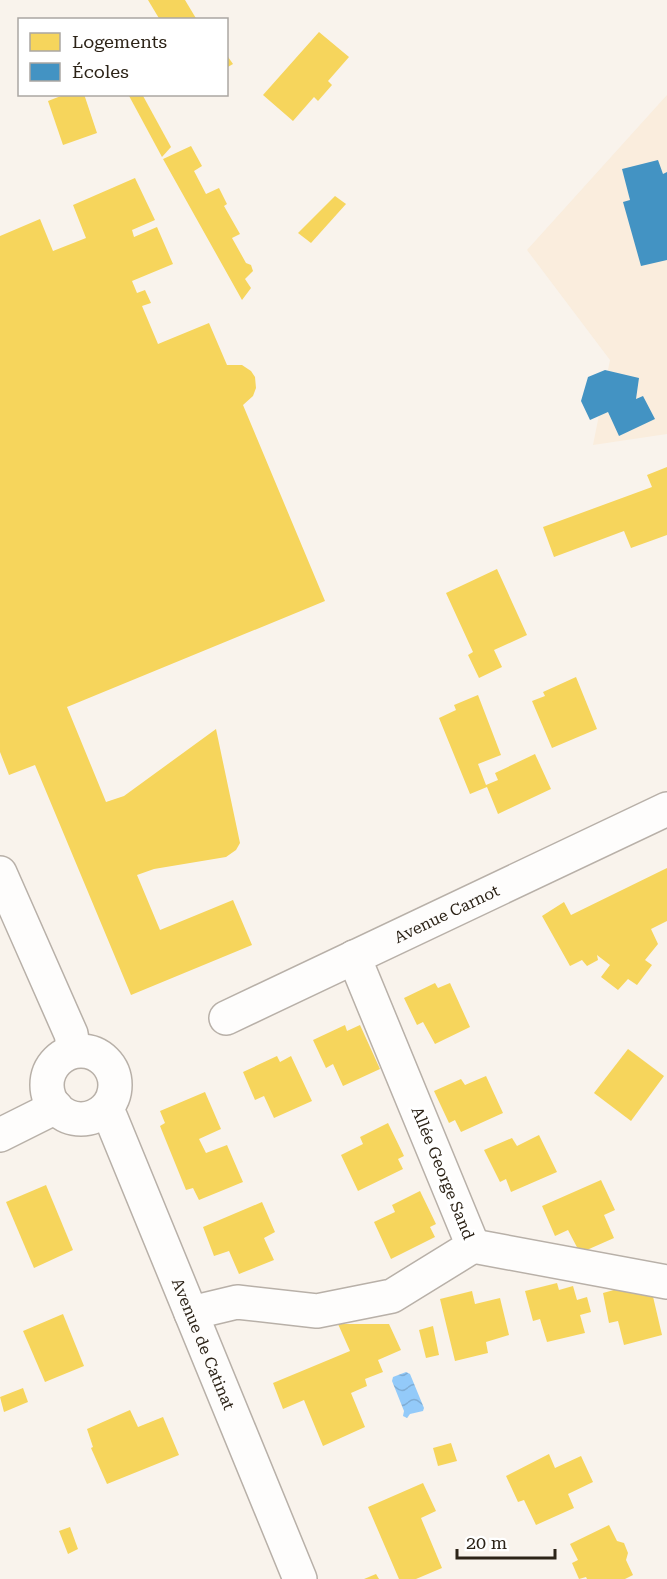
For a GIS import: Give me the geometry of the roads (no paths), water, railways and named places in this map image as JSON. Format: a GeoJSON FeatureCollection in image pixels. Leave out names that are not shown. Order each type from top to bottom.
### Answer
{"type":"FeatureCollection","features":[{"type":"Feature","properties":{"kind":"street","name":"Avenue Carnot"},"geometry":{"type":"LineString","coordinates":[[226,1018],[667,810]]}},
{"type":"Feature","properties":{"kind":"street"},"geometry":{"type":"LineString","coordinates":[[0,873],[71,1034],[74,1051]]}},
{"type":"Feature","properties":{"kind":"street","name":"Allée George Sand"},"geometry":{"type":"LineString","coordinates":[[191,1313],[237,1302],[317,1311],[392,1296],[473,1245],[354,957]]}},
{"type":"Feature","properties":{"kind":"street"},"geometry":{"type":"LineString","coordinates":[[74,1051],[87,1051],[99,1055],[108,1063],[114,1074],[116,1086],[112,1100],[104,1111],[91,1118],[77,1119],[64,1115],[47,1092],[47,1078],[52,1065],[74,1051]]}},
{"type":"Feature","properties":{"kind":"street"},"geometry":{"type":"LineString","coordinates":[[0,1135],[56,1107]]}},
{"type":"Feature","properties":{"kind":"street","name":"Avenue de Catinat"},"geometry":{"type":"LineString","coordinates":[[104,1111],[111,1118],[300,1579]]}},
{"type":"Feature","properties":{"kind":"street"},"geometry":{"type":"LineString","coordinates":[[473,1245],[667,1282]]}},
{"type":"Feature","properties":{"kind":"water"},"geometry":{"type":"Polygon","coordinates":[[[406,1372],[410,1374],[424,1408],[423,1411],[410,1414],[407,1418],[403,1416],[404,1411],[392,1381],[393,1377],[406,1372]]]}}]}
